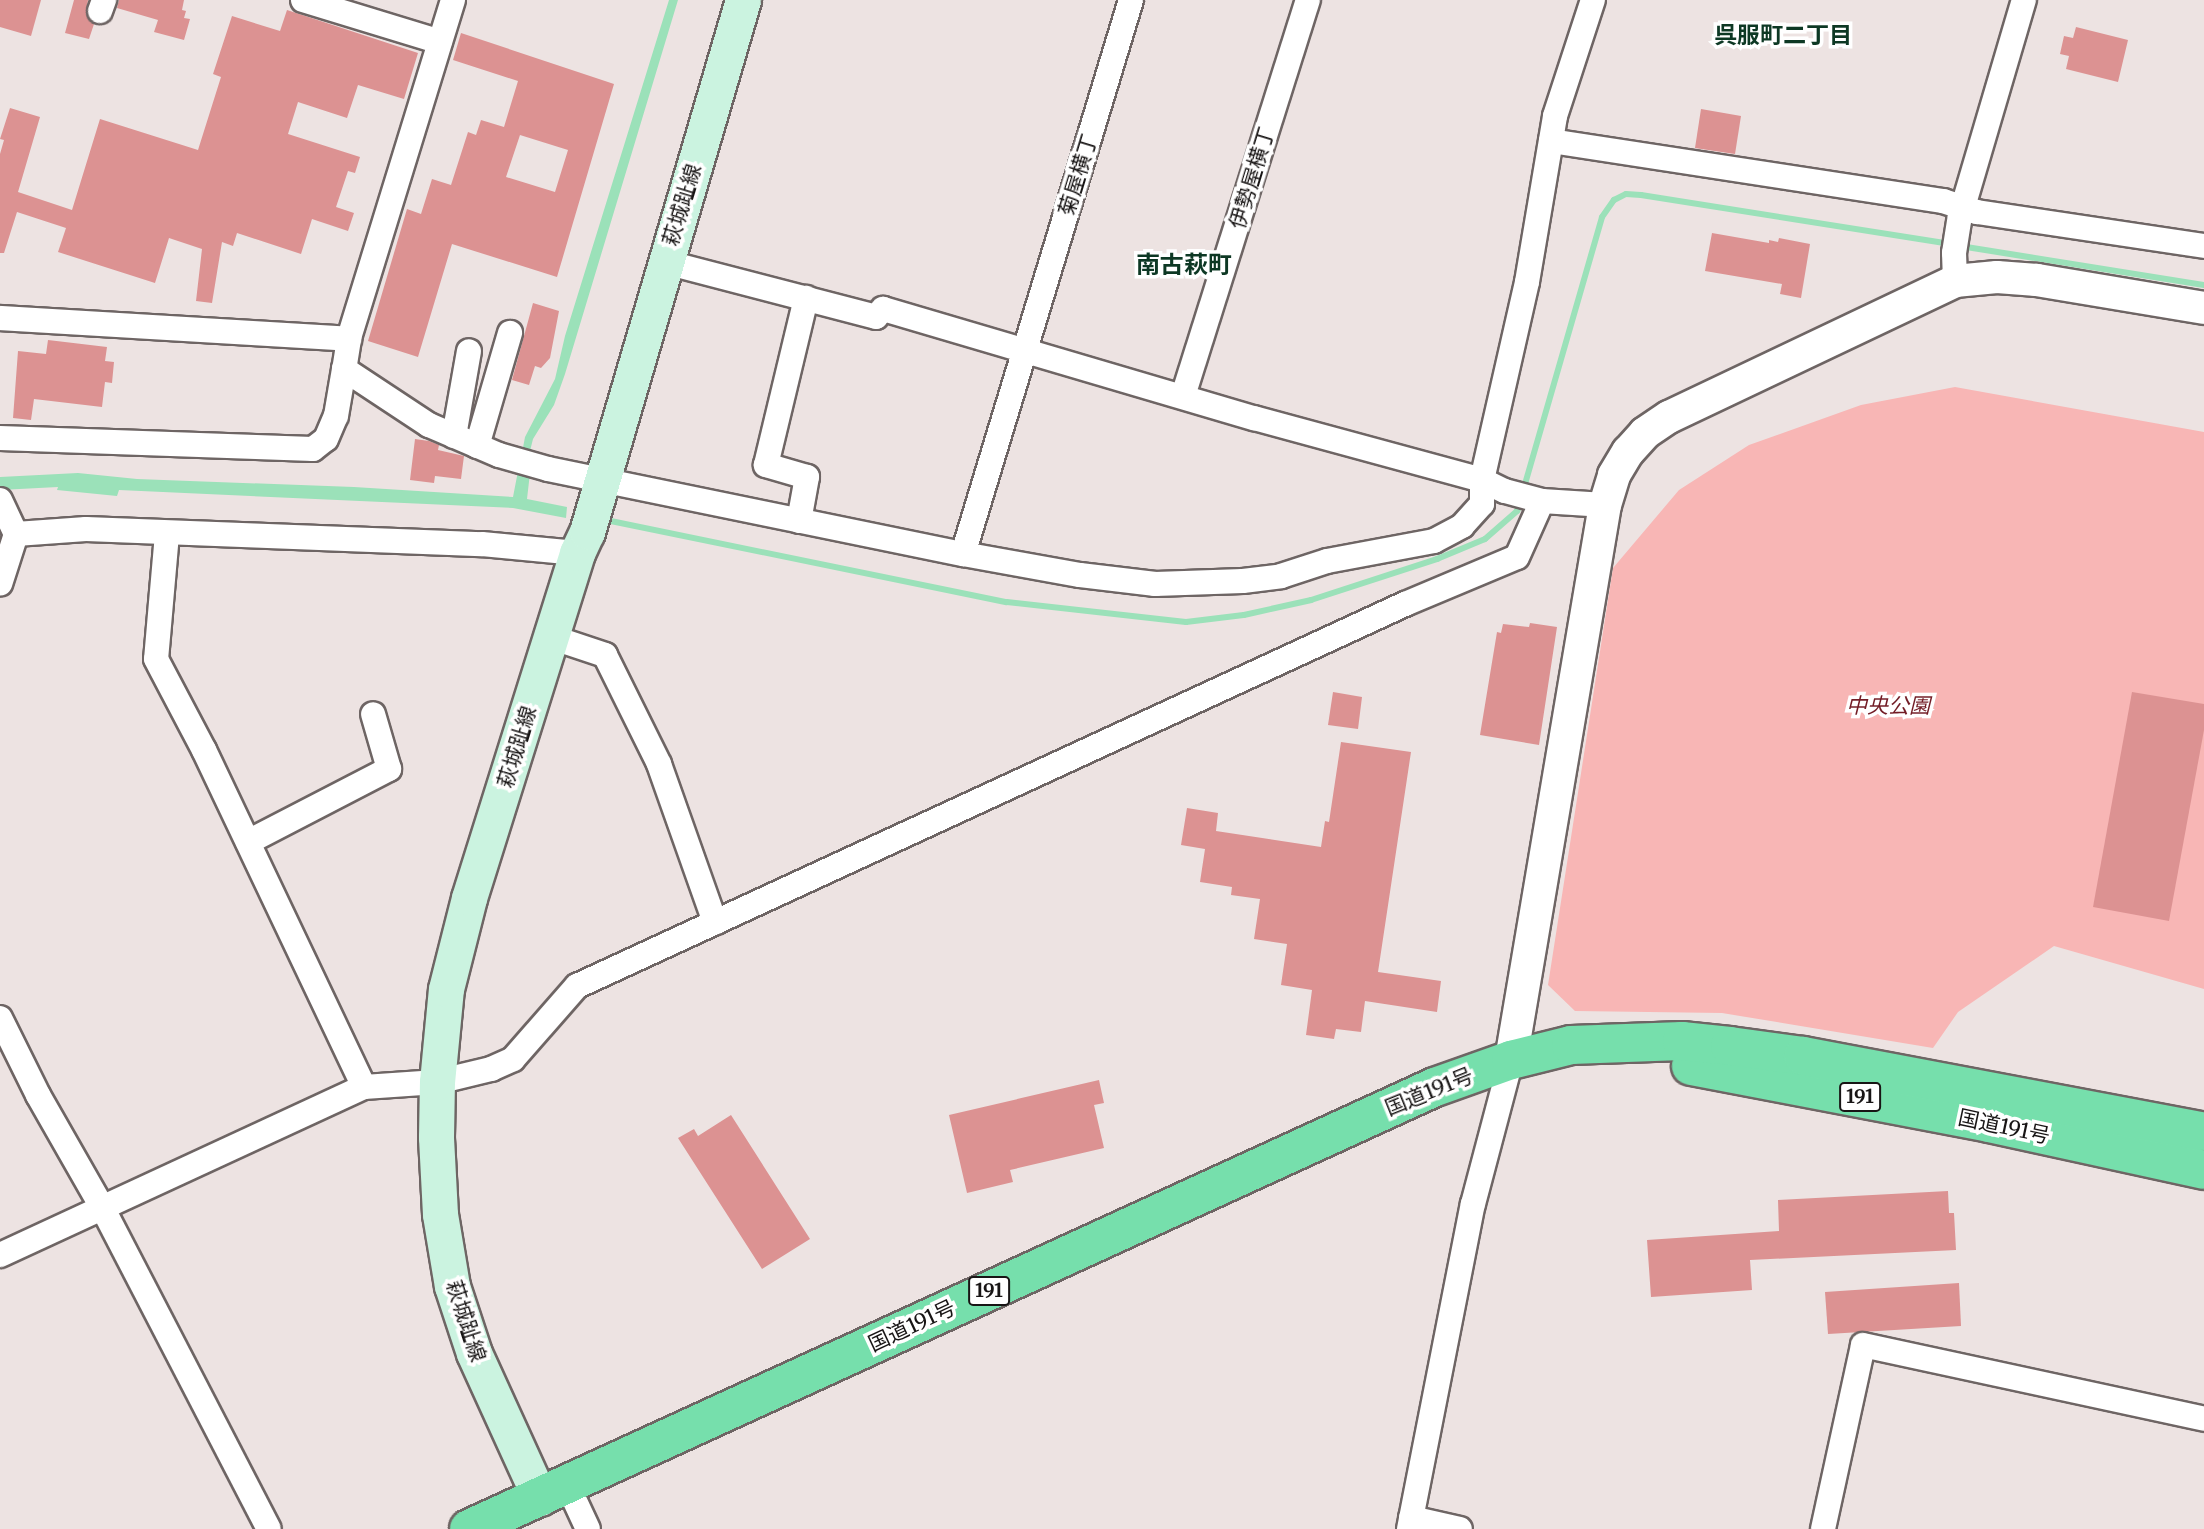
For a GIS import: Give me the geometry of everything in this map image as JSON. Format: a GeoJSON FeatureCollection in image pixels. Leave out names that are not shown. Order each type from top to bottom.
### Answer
{"type":"FeatureCollection","features":[{"type":"Feature","properties":{"kind":"highway","name":"国道191号"},"geometry":{"type":"LineString","coordinates":[[469,1529],[1435,1087],[1511,1060],[1571,1045],[1682,1041],[1803,1056],[2204,1132]]}},
{"type":"Feature","properties":{"kind":"highway","name":"国道191号"},"geometry":{"type":"LineString","coordinates":[[1511,1060],[1573,1066],[1665,1063],[1700,1067],[1990,1123],[2204,1170]]}},
{"type":"Feature","properties":{"kind":"main road","name":"萩城趾線"},"geometry":{"type":"LineString","coordinates":[[554,1492],[474,1353],[452,1286],[440,1214],[437,1082],[446,989],[470,898],[603,479],[743,0]]}},
{"type":"Feature","properties":{"kind":"street"},"geometry":{"type":"LineString","coordinates":[[303,0],[357,8],[440,42]]}},
{"type":"Feature","properties":{"kind":"street"},"geometry":{"type":"LineString","coordinates":[[0,438],[313,449],[326,439],[336,416],[349,340],[453,0]]}},
{"type":"Feature","properties":{"kind":"street","name":"菊屋横丁"},"geometry":{"type":"LineString","coordinates":[[962,554],[1130,0]]}},
{"type":"Feature","properties":{"kind":"street","name":"伊勢屋横丁"},"geometry":{"type":"LineString","coordinates":[[1183,396],[1308,0]]}},
{"type":"Feature","properties":{"kind":"street"},"geometry":{"type":"LineString","coordinates":[[344,369],[429,425],[488,450],[548,469],[962,554],[1080,575],[1155,584],[1243,581],[1281,576],[1357,555],[1434,541],[1462,526],[1482,504],[1482,480],[1527,282],[1555,116],[1593,0]]}},
{"type":"Feature","properties":{"kind":"street"},"geometry":{"type":"LineString","coordinates":[[1956,257],[1964,208],[2024,0]]}},
{"type":"Feature","properties":{"kind":"street"},"geometry":{"type":"LineString","coordinates":[[1550,141],[1942,201],[1964,208],[2204,246]]}},
{"type":"Feature","properties":{"kind":"street"},"geometry":{"type":"LineString","coordinates":[[1956,257],[1997,277],[2037,280],[2204,308]]}},
{"type":"Feature","properties":{"kind":"street"},"geometry":{"type":"LineString","coordinates":[[1460,1529],[1410,1523],[1473,1204],[1511,1060],[1605,505],[1614,475],[1628,452],[1645,433],[1668,417],[1956,257]]}},
{"type":"Feature","properties":{"kind":"street"},"geometry":{"type":"LineString","coordinates":[[665,262],[876,317],[883,309],[1482,480],[1525,496],[1605,505]]}},
{"type":"Feature","properties":{"kind":"street"},"geometry":{"type":"LineString","coordinates":[[799,521],[807,477],[766,465],[806,298]]}},
{"type":"Feature","properties":{"kind":"street"},"geometry":{"type":"LineString","coordinates":[[0,318],[349,340]]}},
{"type":"Feature","properties":{"kind":"street"},"geometry":{"type":"LineString","coordinates":[[488,450],[510,333]]}},
{"type":"Feature","properties":{"kind":"street"},"geometry":{"type":"LineString","coordinates":[[454,436],[469,351]]}},
{"type":"Feature","properties":{"kind":"street"},"geometry":{"type":"LineString","coordinates":[[0,1255],[364,1087],[437,1082],[491,1069],[513,1059],[577,986],[1392,610],[1517,557],[1525,496]]}},
{"type":"Feature","properties":{"kind":"street"},"geometry":{"type":"LineString","coordinates":[[0,584],[16,534],[3,505]]}},
{"type":"Feature","properties":{"kind":"street"},"geometry":{"type":"LineString","coordinates":[[16,534],[86,529],[482,544],[582,542]]}},
{"type":"Feature","properties":{"kind":"street"},"geometry":{"type":"LineString","coordinates":[[166,534],[156,659],[248,842],[364,1087]]}},
{"type":"Feature","properties":{"kind":"street"},"geometry":{"type":"LineString","coordinates":[[551,637],[605,655],[659,764],[715,922]]}},
{"type":"Feature","properties":{"kind":"street"},"geometry":{"type":"LineString","coordinates":[[248,842],[389,769],[373,714]]}},
{"type":"Feature","properties":{"kind":"street"},"geometry":{"type":"LineString","coordinates":[[0,1018],[38,1095],[103,1209],[269,1529]]}},
{"type":"Feature","properties":{"kind":"street"},"geometry":{"type":"LineString","coordinates":[[1823,1529],[1863,1345],[2204,1419]]}},
{"type":"Feature","properties":{"kind":"street"},"geometry":{"type":"LineString","coordinates":[[554,1492],[588,1529]]}},
{"type":"Feature","properties":{"kind":"green space","name":"中央公園"},"geometry":{"type":"Polygon","coordinates":[[[1955,387],[2204,432],[2204,989],[2054,946],[1958,1012],[1933,1048],[1722,1013],[1575,1011],[1548,985],[1613,568],[1679,490],[1749,445],[1861,405],[1955,387]]]}},
{"type":"Feature","properties":{"kind":"shaded area"},"geometry":{"type":"Polygon","coordinates":[[[669,0],[678,0],[565,374],[554,405],[533,439],[529,455],[522,453],[525,437],[555,379],[565,336],[669,0]]]}},
{"type":"Feature","properties":{"kind":"shaded area"},"geometry":{"type":"Polygon","coordinates":[[[518,471],[530,473],[527,499],[567,507],[566,518],[513,508],[119,490],[117,496],[57,490],[58,487],[0,490],[0,477],[78,473],[137,479],[354,487],[513,497],[518,471]]]}},
{"type":"Feature","properties":{"kind":"building"},"geometry":{"type":"Polygon","coordinates":[[[0,0],[41,0],[31,36],[0,27],[0,0]]]}},
{"type":"Feature","properties":{"kind":"building"},"geometry":{"type":"Polygon","coordinates":[[[74,0],[88,0],[86,14],[94,24],[89,39],[65,33],[74,0]]]}},
{"type":"Feature","properties":{"kind":"building"},"geometry":{"type":"Polygon","coordinates":[[[119,0],[184,0],[184,18],[190,19],[184,40],[154,32],[158,20],[117,8],[119,0]]]}},
{"type":"Feature","properties":{"kind":"building"},"geometry":{"type":"Polygon","coordinates":[[[287,10],[418,53],[404,99],[358,85],[347,118],[298,102],[288,134],[360,157],[355,173],[348,171],[336,207],[354,213],[348,231],[312,219],[301,254],[237,233],[233,246],[222,242],[212,303],[196,301],[202,249],[169,238],[155,283],[58,252],[66,228],[17,212],[4,253],[0,253],[0,154],[4,140],[0,139],[10,108],[40,117],[18,192],[72,210],[100,119],[198,150],[221,77],[213,74],[232,16],[280,31],[287,10]]]}},
{"type":"Feature","properties":{"kind":"building"},"geometry":{"type":"Polygon","coordinates":[[[2076,27],[2128,40],[2118,82],[2066,69],[2069,56],[2060,54],[2064,36],[2073,38],[2076,27]]]}},
{"type":"Feature","properties":{"kind":"building"},"geometry":{"type":"Polygon","coordinates":[[[461,33],[614,84],[557,277],[452,244],[418,357],[368,341],[407,209],[421,214],[432,179],[451,185],[468,132],[476,135],[481,120],[504,127],[518,81],[453,60],[461,33]],[[520,135],[506,177],[555,192],[568,150],[520,135]]]}},
{"type":"Feature","properties":{"kind":"building"},"geometry":{"type":"Polygon","coordinates":[[[1701,109],[1741,116],[1735,154],[1695,148],[1701,109]]]}},
{"type":"Feature","properties":{"kind":"building"},"geometry":{"type":"Polygon","coordinates":[[[1712,233],[1769,243],[1769,240],[1778,242],[1779,238],[1810,244],[1801,298],[1780,294],[1782,284],[1705,271],[1712,233]]]}},
{"type":"Feature","properties":{"kind":"building"},"geometry":{"type":"Polygon","coordinates":[[[533,303],[559,311],[550,358],[541,368],[535,366],[529,385],[512,380],[533,303]]]}},
{"type":"Feature","properties":{"kind":"building"},"geometry":{"type":"Polygon","coordinates":[[[48,340],[107,347],[105,361],[114,362],[112,383],[105,382],[102,407],[34,399],[31,420],[13,418],[18,351],[46,354],[48,340]]]}},
{"type":"Feature","properties":{"kind":"building"},"geometry":{"type":"Polygon","coordinates":[[[415,439],[439,445],[438,450],[464,456],[461,479],[435,476],[434,483],[410,480],[415,439]]]}},
{"type":"Feature","properties":{"kind":"building"},"geometry":{"type":"Polygon","coordinates":[[[1530,623],[1557,627],[1539,745],[1480,735],[1497,632],[1501,633],[1503,624],[1529,627],[1530,623]]]}},
{"type":"Feature","properties":{"kind":"building"},"geometry":{"type":"Polygon","coordinates":[[[1333,692],[1362,697],[1358,729],[1328,725],[1333,692]]]}},
{"type":"Feature","properties":{"kind":"building"},"geometry":{"type":"Polygon","coordinates":[[[2132,692],[2204,704],[2204,730],[2169,921],[2093,907],[2132,692]]]}},
{"type":"Feature","properties":{"kind":"building"},"geometry":{"type":"Polygon","coordinates":[[[1341,742],[1411,752],[1378,972],[1441,981],[1437,1012],[1365,1001],[1361,1032],[1336,1029],[1334,1039],[1306,1035],[1312,990],[1281,985],[1287,944],[1254,939],[1260,899],[1231,895],[1232,887],[1200,882],[1205,849],[1181,845],[1187,808],[1218,813],[1216,831],[1321,847],[1325,821],[1329,822],[1341,742]]]}},
{"type":"Feature","properties":{"kind":"building"},"geometry":{"type":"Polygon","coordinates":[[[1099,1080],[1104,1103],[1094,1105],[1104,1148],[1010,1170],[1013,1182],[967,1193],[949,1115],[1099,1080]]]}},
{"type":"Feature","properties":{"kind":"building"},"geometry":{"type":"Polygon","coordinates":[[[731,1115],[810,1239],[762,1269],[678,1138],[694,1129],[698,1136],[731,1115]]]}},
{"type":"Feature","properties":{"kind":"building"},"geometry":{"type":"Polygon","coordinates":[[[1948,1191],[1949,1213],[1954,1213],[1956,1250],[1750,1260],[1752,1290],[1651,1297],[1647,1240],[1779,1231],[1778,1200],[1948,1191]]]}},
{"type":"Feature","properties":{"kind":"building"},"geometry":{"type":"Polygon","coordinates":[[[1959,1283],[1961,1326],[1828,1334],[1825,1292],[1959,1283]]]}},
{"type":"Feature","properties":{"kind":"waterway"},"geometry":{"type":"LineString","coordinates":[[1523,491],[1602,217],[1614,200],[1626,194],[1641,195],[1949,244]]}},
{"type":"Feature","properties":{"kind":"waterway"},"geometry":{"type":"LineString","coordinates":[[1960,246],[2204,285]]}},
{"type":"Feature","properties":{"kind":"waterway"},"geometry":{"type":"LineString","coordinates":[[601,519],[1007,602],[1186,622],[1244,615],[1311,600],[1437,559],[1485,539],[1517,511],[1520,502]]}},
{"type":"Feature","properties":{"kind":"district","name":"呉服町二丁目"},"geometry":{"type":"Point","coordinates":[1783,35]}},
{"type":"Feature","properties":{"kind":"district","name":"南古萩町"},"geometry":{"type":"Point","coordinates":[1184,265]}}]}
